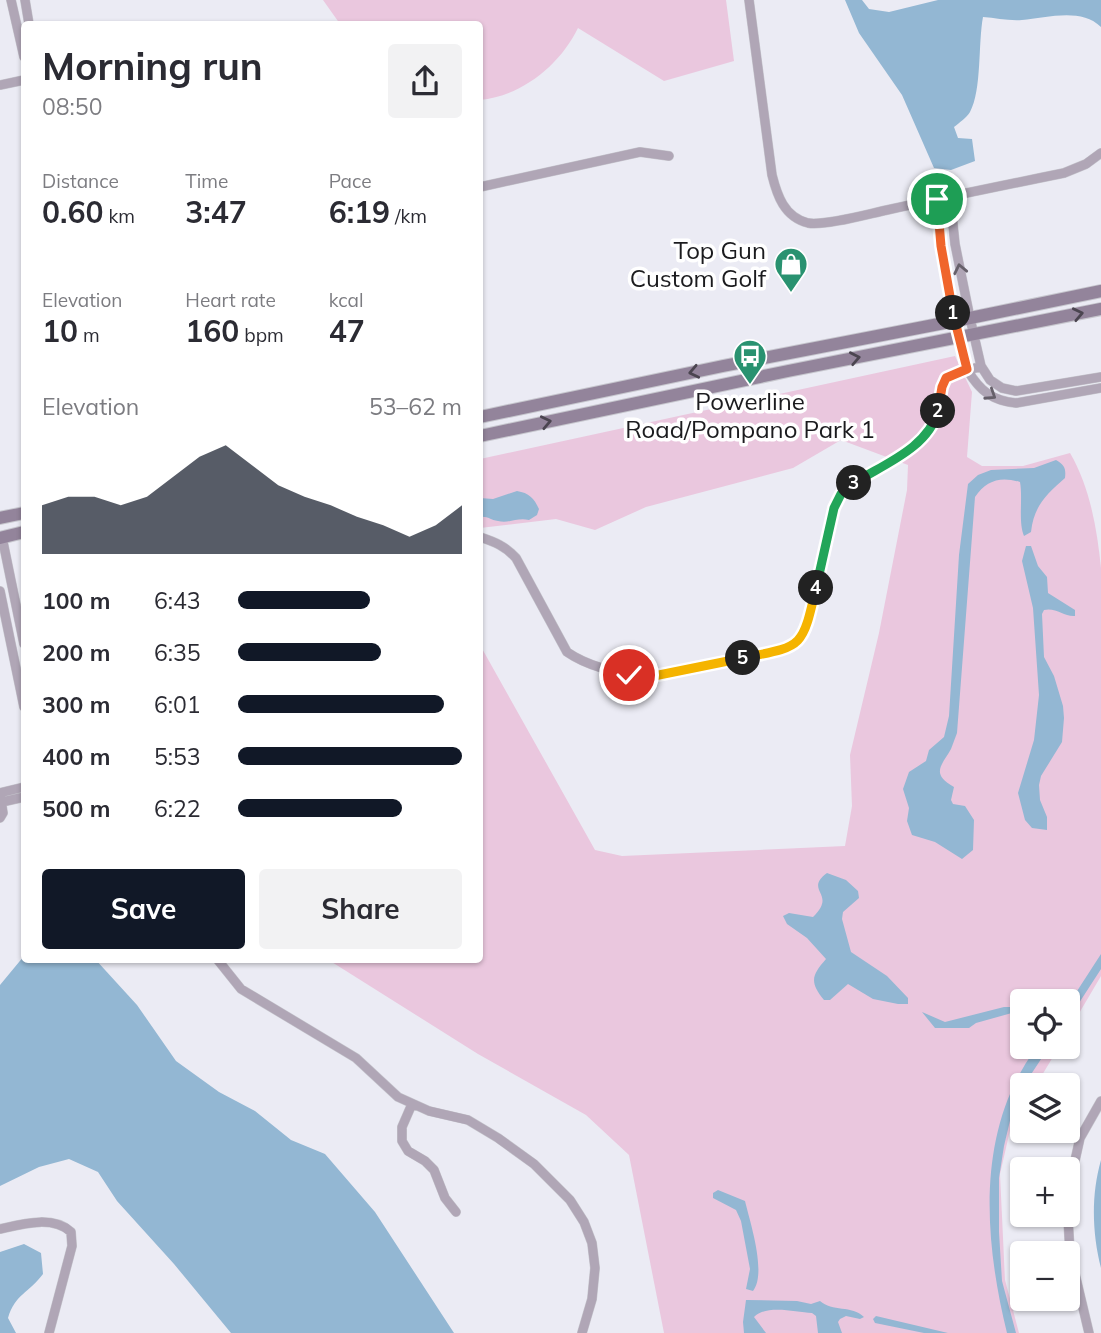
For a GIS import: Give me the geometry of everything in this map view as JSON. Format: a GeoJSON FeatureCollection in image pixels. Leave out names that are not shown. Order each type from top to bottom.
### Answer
{"type":"FeatureCollection","features":[{"type":"Feature","properties":{"kind":"main road"},"geometry":{"type":"LineString","coordinates":[[483,416],[1101,291]]}},
{"type":"Feature","properties":{"kind":"main road"},"geometry":{"type":"LineString","coordinates":[[483,435],[1101,309]]}},
{"type":"Feature","properties":{"kind":"main road"},"geometry":{"type":"LineString","coordinates":[[0,518],[21,514]]}},
{"type":"Feature","properties":{"kind":"main road"},"geometry":{"type":"LineString","coordinates":[[1,537],[21,533]]}},
{"type":"Feature","properties":{"kind":"street"},"geometry":{"type":"LineString","coordinates":[[11,0],[21,44]]}},
{"type":"Feature","properties":{"kind":"street"},"geometry":{"type":"LineString","coordinates":[[25,0],[28,21]]}},
{"type":"Feature","properties":{"kind":"street"},"geometry":{"type":"LineString","coordinates":[[749,0],[772,175],[777,196],[785,208],[799,220],[814,223],[1064,173],[1086,164],[1101,153]]}},
{"type":"Feature","properties":{"kind":"street"},"geometry":{"type":"LineString","coordinates":[[0,85],[21,81]]}},
{"type":"Feature","properties":{"kind":"street"},"geometry":{"type":"LineString","coordinates":[[483,186],[640,152],[669,156]]}},
{"type":"Feature","properties":{"kind":"street"},"geometry":{"type":"LineString","coordinates":[[950,196],[955,244],[970,318],[981,366],[990,380],[1002,388],[1016,391],[1101,377]]}},
{"type":"Feature","properties":{"kind":"street"},"geometry":{"type":"LineString","coordinates":[[937,199],[941,246],[959,339],[967,369],[980,388],[1001,402],[1016,403],[1101,388]]}},
{"type":"Feature","properties":{"kind":"street"},"geometry":{"type":"LineString","coordinates":[[723,366],[726,384]]}},
{"type":"Feature","properties":{"kind":"street"},"geometry":{"type":"LineString","coordinates":[[483,538],[496,542],[516,558],[566,652],[579,661],[629,675],[649,677],[782,650],[797,643],[806,629],[834,508],[841,494],[914,446],[930,430],[938,414],[946,378],[981,366]]}},
{"type":"Feature","properties":{"kind":"street"},"geometry":{"type":"LineString","coordinates":[[1,537],[21,627]]}},
{"type":"Feature","properties":{"kind":"street"},"geometry":{"type":"LineString","coordinates":[[0,591],[21,694]]}},
{"type":"Feature","properties":{"kind":"street"},"geometry":{"type":"LineString","coordinates":[[10,642],[21,641]]}},
{"type":"Feature","properties":{"kind":"street"},"geometry":{"type":"LineString","coordinates":[[1,797],[21,789]]}},
{"type":"Feature","properties":{"kind":"street"},"geometry":{"type":"LineString","coordinates":[[1,797],[21,797]]}},
{"type":"Feature","properties":{"kind":"street"},"geometry":{"type":"LineString","coordinates":[[0,818],[3,813],[1,797]]}},
{"type":"Feature","properties":{"kind":"street"},"geometry":{"type":"LineString","coordinates":[[220,963],[241,989],[360,1061],[398,1097],[429,1111],[468,1120],[507,1143],[534,1164],[570,1200],[584,1222],[592,1243],[596,1268],[592,1299],[582,1333]]}},
{"type":"Feature","properties":{"kind":"street"},"geometry":{"type":"LineString","coordinates":[[1089,1333],[1070,1254],[1068,1218],[1072,1174],[1080,1138],[1101,1101]]}},
{"type":"Feature","properties":{"kind":"street"},"geometry":{"type":"LineString","coordinates":[[412,1104],[402,1126],[402,1141],[408,1151],[434,1170],[446,1198],[456,1212]]}},
{"type":"Feature","properties":{"kind":"street"},"geometry":{"type":"LineString","coordinates":[[0,1229],[27,1223],[50,1223],[63,1225],[71,1232],[72,1246],[48,1333]]}},
{"type":"Feature","properties":{"kind":"shaded area"},"geometry":{"type":"Polygon","coordinates":[[[323,0],[726,0],[734,61],[664,81],[578,28],[561,54],[538,76],[510,92],[483,99],[483,21],[338,21],[323,0]]]}},
{"type":"Feature","properties":{"kind":"shaded area"},"geometry":{"type":"Polygon","coordinates":[[[955,356],[972,392],[967,457],[982,466],[1023,466],[1070,453],[1083,480],[1092,509],[1101,568],[1101,976],[1080,1012],[1080,989],[1010,989],[1010,1059],[1052,1059],[1043,1073],[1010,1073],[1010,1130],[1000,1174],[1005,1280],[1010,1311],[1013,1311],[1019,1333],[664,1333],[629,1155],[586,1115],[478,1054],[333,963],[483,963],[483,650],[595,850],[622,856],[845,846],[852,806],[850,755],[879,633],[907,490],[908,465],[841,440],[793,468],[646,507],[595,530],[556,519],[483,528],[483,458],[955,356]]]}},
{"type":"Feature","properties":{"kind":"water"},"geometry":{"type":"Polygon","coordinates":[[[845,0],[862,0],[869,9],[889,12],[938,0],[1101,0],[1101,27],[1084,17],[1074,15],[1017,20],[983,17],[974,103],[969,114],[954,127],[958,138],[972,139],[975,161],[951,170],[934,168],[902,95],[859,33],[845,0]]]}},
{"type":"Feature","properties":{"kind":"water"},"geometry":{"type":"Polygon","coordinates":[[[1056,460],[1064,468],[1065,478],[1042,501],[1035,514],[1031,532],[1024,536],[1021,524],[1020,482],[1006,479],[989,483],[975,497],[957,733],[940,769],[942,778],[954,787],[951,800],[953,804],[965,806],[974,820],[973,850],[962,859],[935,842],[912,835],[907,821],[909,808],[903,789],[909,772],[926,761],[929,750],[944,737],[949,716],[959,555],[968,484],[978,475],[991,470],[1034,468],[1056,460]]]}},
{"type":"Feature","properties":{"kind":"water"},"geometry":{"type":"Polygon","coordinates":[[[517,491],[533,499],[539,509],[537,515],[529,520],[506,522],[483,517],[483,498],[493,499],[517,491]]]}},
{"type":"Feature","properties":{"kind":"water"},"geometry":{"type":"Polygon","coordinates":[[[1026,546],[1031,546],[1038,566],[1047,577],[1048,593],[1075,610],[1075,616],[1048,609],[1042,614],[1044,657],[1054,676],[1064,718],[1062,742],[1041,776],[1039,785],[1040,800],[1047,817],[1047,830],[1032,828],[1025,820],[1018,793],[1034,740],[1039,695],[1033,608],[1022,561],[1026,546]]]}},
{"type":"Feature","properties":{"kind":"water"},"geometry":{"type":"Polygon","coordinates":[[[827,873],[846,880],[858,891],[859,898],[843,912],[842,919],[851,952],[887,976],[908,998],[908,1004],[873,999],[848,984],[830,1000],[824,1000],[819,994],[814,983],[815,974],[826,959],[807,938],[787,924],[783,916],[789,913],[813,917],[822,903],[818,884],[827,873]]]}},
{"type":"Feature","properties":{"kind":"water"},"geometry":{"type":"Polygon","coordinates":[[[1101,954],[1101,969],[1080,1001],[1078,989],[1101,954]]]}},
{"type":"Feature","properties":{"kind":"water"},"geometry":{"type":"Polygon","coordinates":[[[21,960],[21,963],[99,963],[137,1005],[176,1061],[219,1092],[255,1111],[291,1140],[325,1154],[375,1212],[454,1333],[231,1333],[117,1201],[98,1172],[69,1159],[39,1167],[0,1186],[0,985],[21,960]]]}},
{"type":"Feature","properties":{"kind":"water"},"geometry":{"type":"Polygon","coordinates":[[[1010,1007],[1010,1014],[976,1023],[969,1028],[935,1028],[922,1012],[945,1022],[1010,1007]]]}},
{"type":"Feature","properties":{"kind":"water"},"geometry":{"type":"Polygon","coordinates":[[[1030,1059],[1041,1059],[1032,1073],[1021,1073],[1030,1059]]]}},
{"type":"Feature","properties":{"kind":"water"},"geometry":{"type":"Polygon","coordinates":[[[1010,1096],[1010,1121],[999,1178],[999,1232],[1002,1281],[1016,1333],[1007,1333],[993,1260],[990,1223],[994,1149],[1010,1096]]]}},
{"type":"Feature","properties":{"kind":"water"},"geometry":{"type":"Polygon","coordinates":[[[1101,1160],[1101,1268],[1094,1214],[1101,1160]]]}},
{"type":"Feature","properties":{"kind":"water"},"geometry":{"type":"Polygon","coordinates":[[[718,1190],[745,1201],[758,1260],[757,1283],[753,1291],[746,1289],[750,1269],[741,1221],[736,1210],[713,1198],[713,1193],[718,1190]]]}},
{"type":"Feature","properties":{"kind":"water"},"geometry":{"type":"Polygon","coordinates":[[[24,1244],[41,1253],[43,1274],[11,1310],[8,1318],[16,1333],[0,1333],[0,1252],[24,1244]]]}},
{"type":"Feature","properties":{"kind":"water"},"geometry":{"type":"Polygon","coordinates":[[[746,1300],[797,1301],[811,1304],[820,1301],[854,1311],[864,1317],[860,1319],[846,1316],[840,1319],[838,1322],[842,1333],[818,1333],[816,1316],[812,1313],[766,1311],[754,1317],[766,1333],[744,1333],[746,1300]]]}},
{"type":"Feature","properties":{"kind":"water"},"geometry":{"type":"Polygon","coordinates":[[[876,1316],[948,1333],[924,1333],[875,1323],[873,1319],[876,1316]]]}},
{"type":"Feature","properties":{"kind":"place","name":"Top Gun Custom Golf"},"geometry":{"type":"Point","coordinates":[791,294]}},
{"type":"Feature","properties":{"kind":"place","name":"Powerline Road/Pompano Park 1"},"geometry":{"type":"Point","coordinates":[750,386]}},
{"type":"Feature","properties":{"kind":"route"},"geometry":{"type":"LineString","coordinates":[[629,675],[649,677],[782,650],[797,643],[806,629],[834,508],[841,494],[914,446],[930,430],[938,414],[946,378],[967,369],[961,351],[941,246],[937,199]]}}]}
